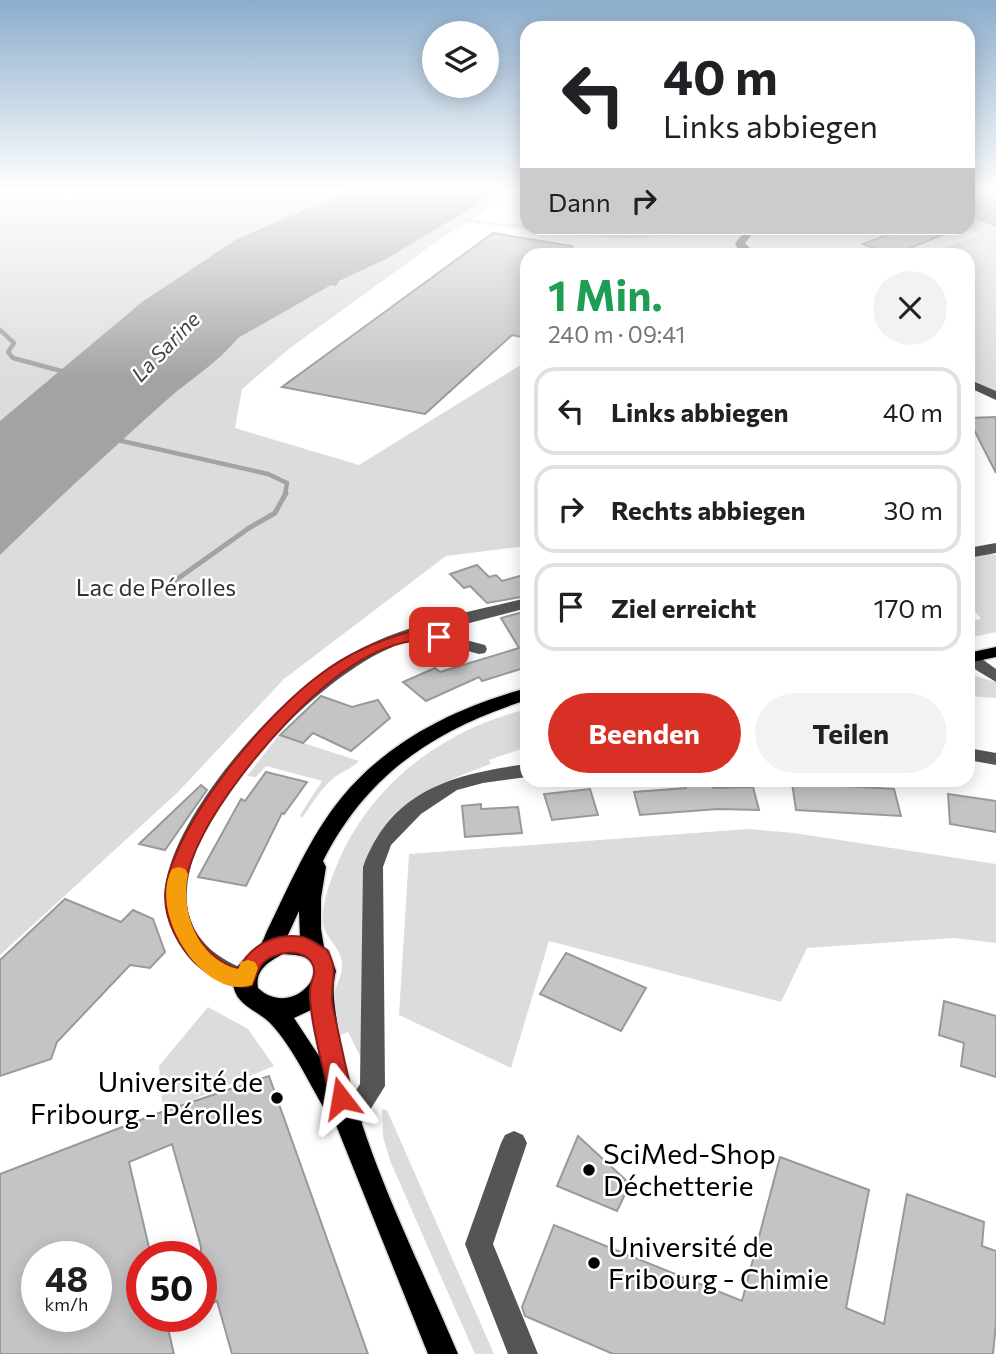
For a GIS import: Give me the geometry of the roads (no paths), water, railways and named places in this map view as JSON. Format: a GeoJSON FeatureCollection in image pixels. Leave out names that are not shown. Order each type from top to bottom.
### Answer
{"type":"FeatureCollection","features":[{"type":"Feature","properties":{"kind":"main road"},"geometry":{"type":"LineString","coordinates":[[975,657],[996,652]]}},
{"type":"Feature","properties":{"kind":"main road"},"geometry":{"type":"LineString","coordinates":[[320,989],[304,1003],[294,1007],[271,1008],[262,1006],[249,995],[245,979],[253,961],[270,948],[306,872],[347,804],[409,746],[460,717],[520,696]]}},
{"type":"Feature","properties":{"kind":"main road"},"geometry":{"type":"LineString","coordinates":[[320,850],[309,901],[308,929],[313,950],[324,963],[326,972],[320,989],[329,1048],[348,1123],[443,1354]]}},
{"type":"Feature","properties":{"kind":"main road"},"geometry":{"type":"LineString","coordinates":[[270,948],[293,944],[313,950]]}},
{"type":"Feature","properties":{"kind":"main road"},"geometry":{"type":"LineString","coordinates":[[271,1008],[284,1022],[348,1123]]}},
{"type":"Feature","properties":{"kind":"street"},"geometry":{"type":"LineString","coordinates":[[975,386],[996,396]]}},
{"type":"Feature","properties":{"kind":"street"},"geometry":{"type":"LineString","coordinates":[[975,552],[996,548]]}},
{"type":"Feature","properties":{"kind":"street"},"geometry":{"type":"LineString","coordinates":[[245,979],[215,969],[198,954],[184,933],[178,915],[176,887],[189,845],[229,780],[259,741],[291,709],[346,663],[374,647],[520,605]]}},
{"type":"Feature","properties":{"kind":"street"},"geometry":{"type":"LineString","coordinates":[[412,636],[439,637],[479,649]]}},
{"type":"Feature","properties":{"kind":"street"},"geometry":{"type":"LineString","coordinates":[[975,662],[996,677]]}},
{"type":"Feature","properties":{"kind":"street"},"geometry":{"type":"LineString","coordinates":[[975,755],[996,759]]}},
{"type":"Feature","properties":{"kind":"street"},"geometry":{"type":"LineString","coordinates":[[348,1123],[372,1086],[373,867],[382,842],[414,809],[450,785],[483,776],[520,771]]}},
{"type":"Feature","properties":{"kind":"street"},"geometry":{"type":"LineString","coordinates":[[514,1143],[479,1244],[523,1354]]}},
{"type":"Feature","properties":{"kind":"water","name":"Lac de Pérolles"},"geometry":{"type":"Polygon","coordinates":[[[214,254],[394,254],[339,281],[336,286],[331,285],[238,338],[105,456],[0,555],[0,421],[142,302],[214,254]]]}},
{"type":"Feature","properties":{"kind":"waterway"},"geometry":{"type":"LineString","coordinates":[[0,330],[14,343],[8,352],[13,358],[65,372]]}},
{"type":"Feature","properties":{"kind":"waterway"},"geometry":{"type":"LineString","coordinates":[[113,439],[268,474],[287,483],[285,495]]}},
{"type":"Feature","properties":{"kind":"waterway"},"geometry":{"type":"LineString","coordinates":[[173,582],[249,528],[275,513],[285,495]]}},
{"type":"Feature","properties":{"kind":"place","name":"Université de Fribourg - Pérolles"},"geometry":{"type":"Point","coordinates":[277,1098]}},
{"type":"Feature","properties":{"kind":"place","name":"SciMed-Shop Déchetterie"},"geometry":{"type":"Point","coordinates":[589,1170]}},
{"type":"Feature","properties":{"kind":"place","name":"Université de Fribourg - Chimie"},"geometry":{"type":"Point","coordinates":[594,1263]}},
{"type":"Feature","properties":{"kind":"water label","name":"La Sarine"},"geometry":{"type":"Point","coordinates":[166,347]}}]}
